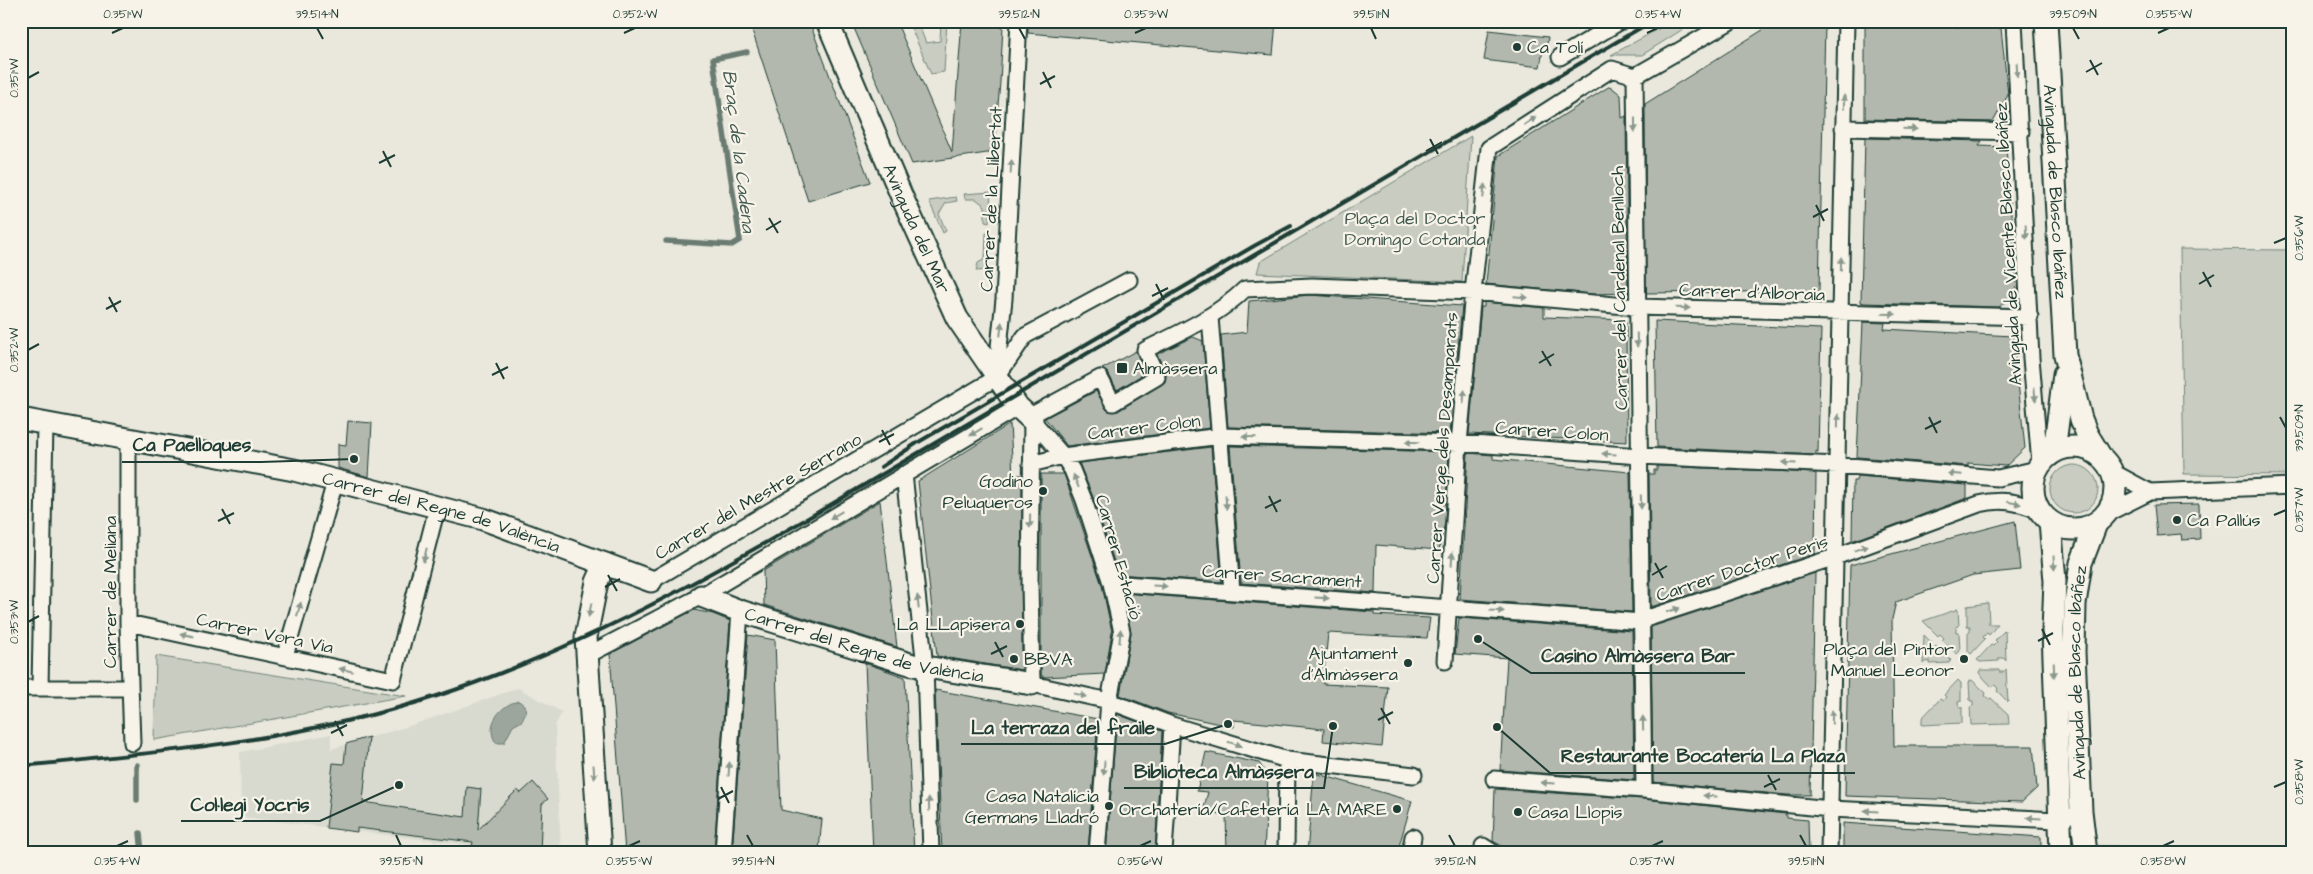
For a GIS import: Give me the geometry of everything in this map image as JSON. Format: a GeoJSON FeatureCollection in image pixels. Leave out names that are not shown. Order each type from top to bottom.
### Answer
{"type":"FeatureCollection","features":[{"type":"Feature","properties":{"kind":"street","name":"Avinguda del Mar"},"geometry":{"type":"LineString","coordinates":[[827,21],[957,318],[996,378],[1026,415]]}},
{"type":"Feature","properties":{"kind":"street","name":"Carrer de la Llibertat"},"geometry":{"type":"LineString","coordinates":[[996,378],[1004,299],[1019,21]]}},
{"type":"Feature","properties":{"kind":"street"},"geometry":{"type":"LineString","coordinates":[[1560,57],[1621,21]]}},
{"type":"Feature","properties":{"kind":"street"},"geometry":{"type":"LineString","coordinates":[[586,656],[701,596],[904,474],[1100,378],[1113,403],[1158,377],[1145,350],[1210,317],[1227,306],[1245,289],[1312,286],[1473,292],[1489,148],[1612,68],[1635,76],[1731,21]]}},
{"type":"Feature","properties":{"kind":"street"},"geometry":{"type":"LineString","coordinates":[[1829,853],[1846,21]]}},
{"type":"Feature","properties":{"kind":"street","name":"Avinguda de Vicente Blasco Ibáñez"},"geometry":{"type":"LineString","coordinates":[[2014,21],[2030,317],[2043,462]]}},
{"type":"Feature","properties":{"kind":"street","name":"Avinguda de Blasco Ibáñez"},"geometry":{"type":"LineString","coordinates":[[2043,462],[2056,436],[2066,362],[2046,21]]}},
{"type":"Feature","properties":{"kind":"street","name":"Carrer del Cardenal Benlloch"},"geometry":{"type":"LineString","coordinates":[[1635,76],[1636,306],[1640,456],[1644,790]]}},
{"type":"Feature","properties":{"kind":"street"},"geometry":{"type":"LineString","coordinates":[[1844,128],[2021,132]]}},
{"type":"Feature","properties":{"kind":"street","name":"Carrer del Mestre Serrano"},"geometry":{"type":"LineString","coordinates":[[651,581],[996,378],[1025,336],[1129,280]]}},
{"type":"Feature","properties":{"kind":"street","name":"Carrer d'Alboraia"},"geometry":{"type":"LineString","coordinates":[[1473,292],[1636,306],[2030,317]]}},
{"type":"Feature","properties":{"kind":"street","name":"Carrer Verge dels Desamparats"},"geometry":{"type":"LineString","coordinates":[[1445,661],[1459,443],[1473,292]]}},
{"type":"Feature","properties":{"kind":"street"},"geometry":{"type":"LineString","coordinates":[[1210,317],[1232,591]]}},
{"type":"Feature","properties":{"kind":"street","name":"Avinguda de Blasco Ibáñez"},"geometry":{"type":"LineString","coordinates":[[2066,362],[2084,426],[2107,464]]}},
{"type":"Feature","properties":{"kind":"street"},"geometry":{"type":"LineString","coordinates":[[1026,415],[1064,456]]}},
{"type":"Feature","properties":{"kind":"street"},"geometry":{"type":"LineString","coordinates":[[1026,415],[1031,464],[1030,583],[1032,684],[1109,702],[1172,725],[1287,760],[1414,776]]}},
{"type":"Feature","properties":{"kind":"street","name":"Carrer del Regne de València"},"geometry":{"type":"LineString","coordinates":[[21,419],[294,470],[483,519],[651,581]]}},
{"type":"Feature","properties":{"kind":"street"},"geometry":{"type":"LineString","coordinates":[[40,688],[45,424]]}},
{"type":"Feature","properties":{"kind":"street","name":"Carrer Colon"},"geometry":{"type":"LineString","coordinates":[[1031,464],[1064,456],[1220,436],[1459,443],[1640,456],[1837,465],[1998,478],[2043,462]]}},
{"type":"Feature","properties":{"kind":"street","name":"Carrer de Meliana"},"geometry":{"type":"LineString","coordinates":[[128,440],[128,623],[132,743]]}},
{"type":"Feature","properties":{"kind":"street"},"geometry":{"type":"LineString","coordinates":[[2150,492],[2107,464],[2090,450],[2076,447],[2063,448],[2043,462],[2033,490],[2044,516],[2061,528],[2072,530],[2085,529],[2150,492],[2292,486]]}},
{"type":"Feature","properties":{"kind":"street","name":"Carrer Estació"},"geometry":{"type":"LineString","coordinates":[[1064,456],[1084,500],[1112,583],[1122,632],[1109,702],[1097,853]]}},
{"type":"Feature","properties":{"kind":"street"},"geometry":{"type":"LineString","coordinates":[[2102,519],[2114,500],[2116,486],[2107,464]]}},
{"type":"Feature","properties":{"kind":"street"},"geometry":{"type":"LineString","coordinates":[[904,474],[925,667],[931,853]]}},
{"type":"Feature","properties":{"kind":"street"},"geometry":{"type":"LineString","coordinates":[[285,656],[335,482]]}},
{"type":"Feature","properties":{"kind":"street","name":"Carrer Doctor Peris"},"geometry":{"type":"LineString","coordinates":[[1449,607],[1642,622],[1642,620],[1835,557],[1997,499],[2022,504],[2044,516]]}},
{"type":"Feature","properties":{"kind":"street","name":"Carrer Vora Via"},"geometry":{"type":"LineString","coordinates":[[128,623],[393,680],[437,508]]}},
{"type":"Feature","properties":{"kind":"street","name":"Avinguda de Blasco Ibáñez"},"geometry":{"type":"LineString","coordinates":[[2044,516],[2055,581],[2053,631],[2058,820],[2061,853]]}},
{"type":"Feature","properties":{"kind":"street","name":"Avinguda de Blasco Ibáñez"},"geometry":{"type":"LineString","coordinates":[[2086,853],[2081,811],[2074,652],[2075,604],[2081,563],[2102,519]]}},
{"type":"Feature","properties":{"kind":"street"},"geometry":{"type":"LineString","coordinates":[[600,853],[586,656],[589,612],[597,582],[605,564]]}},
{"type":"Feature","properties":{"kind":"street","name":"Carrer Sacrament"},"geometry":{"type":"LineString","coordinates":[[1112,583],[1449,607]]}},
{"type":"Feature","properties":{"kind":"street","name":"Carrer del Regne de València"},"geometry":{"type":"LineString","coordinates":[[701,596],[740,611],[913,666],[1032,684]]}},
{"type":"Feature","properties":{"kind":"street"},"geometry":{"type":"LineString","coordinates":[[723,853],[740,611]]}},
{"type":"Feature","properties":{"kind":"street"},"geometry":{"type":"LineString","coordinates":[[21,688],[129,688]]}},
{"type":"Feature","properties":{"kind":"street"},"geometry":{"type":"LineString","coordinates":[[1164,853],[1172,725]]}},
{"type":"Feature","properties":{"kind":"street"},"geometry":{"type":"LineString","coordinates":[[1286,853],[1287,760]]}},
{"type":"Feature","properties":{"kind":"street"},"geometry":{"type":"LineString","coordinates":[[1494,779],[1644,790],[1830,809],[2058,820],[2081,811]]}},
{"type":"Feature","properties":{"kind":"street"},"geometry":{"type":"LineString","coordinates":[[1410,853],[1414,837]]}},
{"type":"Feature","properties":{"kind":"shaded area"},"geometry":{"type":"Polygon","coordinates":[[[518,688],[562,712],[555,726],[561,853],[492,848],[241,817],[240,752],[331,734],[331,749],[409,726],[518,688]]]}},
{"type":"Feature","properties":{"kind":"shaded area"},"geometry":{"type":"Polygon","coordinates":[[[519,701],[525,706],[526,712],[522,721],[513,726],[504,743],[496,743],[492,729],[496,716],[506,706],[519,701]]]}},
{"type":"Feature","properties":{"kind":"shaded area"},"geometry":{"type":"Polygon","coordinates":[[[2077,843],[2112,844],[2216,853],[2076,853],[2077,843]]]}},
{"type":"Feature","properties":{"kind":"green space"},"geometry":{"type":"Polygon","coordinates":[[[908,21],[917,21],[926,43],[940,41],[941,21],[947,21],[944,72],[931,74],[908,21]]]}},
{"type":"Feature","properties":{"kind":"green space"},"geometry":{"type":"Polygon","coordinates":[[[1673,21],[1696,21],[1642,55],[1611,55],[1673,21]]]}},
{"type":"Feature","properties":{"kind":"green space","name":"Plaça del Doctor Domingo Cotanda"},"geometry":{"type":"Polygon","coordinates":[[[1471,136],[1462,282],[1257,273],[1260,262],[1471,136]]]}},
{"type":"Feature","properties":{"kind":"green space"},"geometry":{"type":"Polygon","coordinates":[[[991,192],[989,223],[985,222],[985,206],[976,199],[965,199],[964,194],[991,192]]]}},
{"type":"Feature","properties":{"kind":"green space"},"geometry":{"type":"Polygon","coordinates":[[[956,197],[957,201],[946,203],[939,214],[946,231],[943,233],[929,201],[956,197]]]}},
{"type":"Feature","properties":{"kind":"green space"},"geometry":{"type":"Polygon","coordinates":[[[986,233],[989,233],[987,270],[976,271],[978,263],[985,259],[986,233]]]}},
{"type":"Feature","properties":{"kind":"green space"},"geometry":{"type":"Polygon","coordinates":[[[2180,249],[2292,250],[2292,475],[2184,474],[2180,249]]]}},
{"type":"Feature","properties":{"kind":"green space"},"geometry":{"type":"Polygon","coordinates":[[[2069,465],[2079,465],[2091,472],[2098,484],[2098,494],[2091,506],[2079,513],[2069,513],[2061,509],[2054,502],[2050,494],[2050,484],[2054,476],[2061,469],[2069,465]]]}},
{"type":"Feature","properties":{"kind":"green space"},"geometry":{"type":"Polygon","coordinates":[[[1988,603],[1989,624],[1998,624],[1989,635],[1987,633],[1983,637],[1985,639],[1971,654],[1968,651],[1968,632],[1970,632],[1970,626],[1967,626],[1967,606],[1988,603]]]}},
{"type":"Feature","properties":{"kind":"green space"},"geometry":{"type":"Polygon","coordinates":[[[1958,609],[1959,626],[1956,627],[1956,632],[1959,632],[1960,651],[1957,654],[1942,640],[1944,638],[1940,634],[1938,636],[1923,621],[1958,609]]]}},
{"type":"Feature","properties":{"kind":"green space"},"geometry":{"type":"Polygon","coordinates":[[[2005,630],[2006,661],[2004,658],[1999,658],[1999,661],[1980,662],[1977,660],[1991,645],[1993,646],[1997,642],[1995,640],[2005,630]]]}},
{"type":"Feature","properties":{"kind":"green space"},"geometry":{"type":"Polygon","coordinates":[[[1924,635],[1932,643],[1930,645],[1934,648],[1936,646],[1951,660],[1949,663],[1930,664],[1930,661],[1923,664],[1924,635]]]}},
{"type":"Feature","properties":{"kind":"green space"},"geometry":{"type":"Polygon","coordinates":[[[156,656],[406,696],[154,740],[156,656]]]}},
{"type":"Feature","properties":{"kind":"green space"},"geometry":{"type":"Polygon","coordinates":[[[2006,669],[2008,702],[1997,691],[1998,689],[1995,685],[1992,687],[1979,673],[1980,670],[1999,670],[1999,672],[2005,672],[2006,669]]]}},
{"type":"Feature","properties":{"kind":"green space"},"geometry":{"type":"Polygon","coordinates":[[[1958,680],[1961,683],[1961,701],[1958,702],[1959,707],[1962,707],[1962,723],[1922,725],[1922,718],[1940,699],[1943,701],[1946,697],[1944,695],[1958,680]]]}},
{"type":"Feature","properties":{"kind":"green space"},"geometry":{"type":"Polygon","coordinates":[[[1972,680],[1986,693],[1985,696],[1989,699],[1991,698],[2008,714],[2009,724],[1971,725],[1970,707],[1973,706],[1973,701],[1970,701],[1969,682],[1972,680]]]}},
{"type":"Feature","properties":{"kind":"building"},"geometry":{"type":"Polygon","coordinates":[[[749,21],[809,21],[870,182],[808,201],[749,21]]]}},
{"type":"Feature","properties":{"kind":"building"},"geometry":{"type":"Polygon","coordinates":[[[851,21],[896,21],[952,152],[962,21],[1001,21],[1000,27],[1003,27],[994,152],[912,164],[851,21]]]}},
{"type":"Feature","properties":{"kind":"building"},"geometry":{"type":"Polygon","coordinates":[[[1028,21],[1276,21],[1273,55],[1028,33],[1028,21]]]}},
{"type":"Feature","properties":{"kind":"building"},"geometry":{"type":"Polygon","coordinates":[[[1825,24],[1819,291],[1646,293],[1645,104],[1769,26],[1825,24]]]}},
{"type":"Feature","properties":{"kind":"building"},"geometry":{"type":"Polygon","coordinates":[[[1865,25],[2001,28],[2008,95],[1993,122],[1865,119],[1865,25]]]}},
{"type":"Feature","properties":{"kind":"building","name":"Ca Tolí"},"geometry":{"type":"Polygon","coordinates":[[[1489,30],[1548,37],[1546,51],[1543,50],[1540,67],[1484,60],[1489,30]]]}},
{"type":"Feature","properties":{"kind":"building"},"geometry":{"type":"Polygon","coordinates":[[[1610,86],[1621,95],[1622,118],[1626,116],[1628,293],[1592,294],[1486,284],[1498,156],[1610,86]]]}},
{"type":"Feature","properties":{"kind":"building"},"geometry":{"type":"Polygon","coordinates":[[[1865,138],[1982,141],[1979,146],[2006,147],[2017,291],[1999,307],[1861,302],[1865,138]]]}},
{"type":"Feature","properties":{"kind":"building"},"geometry":{"type":"Polygon","coordinates":[[[1310,295],[1462,306],[1450,433],[1228,427],[1221,335],[1247,332],[1249,301],[1310,295]]]}},
{"type":"Feature","properties":{"kind":"building"},"geometry":{"type":"Polygon","coordinates":[[[1484,302],[1544,308],[1544,317],[1626,320],[1627,442],[1469,434],[1481,307],[1484,307],[1484,302]]]}},
{"type":"Feature","properties":{"kind":"building"},"geometry":{"type":"Polygon","coordinates":[[[1655,321],[1821,329],[1818,452],[1816,451],[1816,455],[1657,447],[1655,321]]]}},
{"type":"Feature","properties":{"kind":"building"},"geometry":{"type":"Polygon","coordinates":[[[1863,322],[1885,323],[1884,329],[2013,336],[2025,448],[2006,466],[1968,463],[1968,466],[1857,457],[1863,322]]]}},
{"type":"Feature","properties":{"kind":"building"},"geometry":{"type":"Polygon","coordinates":[[[1193,337],[1203,341],[1210,428],[1067,446],[1045,418],[1096,391],[1108,411],[1118,411],[1165,382],[1166,374],[1157,354],[1193,337]]]}},
{"type":"Feature","properties":{"kind":"building","name":"Almàssera"},"geometry":{"type":"Polygon","coordinates":[[[1136,351],[1145,373],[1117,390],[1108,373],[1102,369],[1136,351]]]}},
{"type":"Feature","properties":{"kind":"building"},"geometry":{"type":"Polygon","coordinates":[[[348,421],[372,423],[369,477],[338,468],[338,444],[346,445],[348,421]]]}},
{"type":"Feature","properties":{"kind":"building"},"geometry":{"type":"Polygon","coordinates":[[[1010,424],[1013,475],[1022,475],[1022,670],[937,656],[918,481],[1010,424]]]}},
{"type":"Feature","properties":{"kind":"building"},"geometry":{"type":"Polygon","coordinates":[[[1230,446],[1449,452],[1445,522],[1439,550],[1376,545],[1375,593],[1241,583],[1230,446]]]}},
{"type":"Feature","properties":{"kind":"building"},"geometry":{"type":"Polygon","coordinates":[[[1211,447],[1222,582],[1118,574],[1093,497],[1079,463],[1211,447]]]}},
{"type":"Feature","properties":{"kind":"building"},"geometry":{"type":"Polygon","coordinates":[[[1468,453],[1493,455],[1493,459],[1630,472],[1632,612],[1460,599],[1468,453]]]}},
{"type":"Feature","properties":{"kind":"building"},"geometry":{"type":"Polygon","coordinates":[[[1657,466],[1816,473],[1815,554],[1651,607],[1649,474],[1654,474],[1657,466]]]}},
{"type":"Feature","properties":{"kind":"building"},"geometry":{"type":"Polygon","coordinates":[[[1041,474],[1064,474],[1102,585],[1112,632],[1105,674],[1044,677],[1041,675],[1041,474]]]}},
{"type":"Feature","properties":{"kind":"building"},"geometry":{"type":"Polygon","coordinates":[[[1857,476],[1967,485],[1967,498],[1852,541],[1853,481],[1856,481],[1857,476]]]}},
{"type":"Feature","properties":{"kind":"building"},"geometry":{"type":"Polygon","coordinates":[[[880,501],[897,647],[764,605],[763,571],[880,501]]]}},
{"type":"Feature","properties":{"kind":"building","name":"Ca Pallús"},"geometry":{"type":"Polygon","coordinates":[[[2199,504],[2200,539],[2182,540],[2181,534],[2157,536],[2154,505],[2199,504]]]}},
{"type":"Feature","properties":{"kind":"building"},"geometry":{"type":"Polygon","coordinates":[[[2015,521],[2020,570],[1973,575],[1896,602],[1892,619],[1894,746],[2033,746],[2037,788],[2022,802],[1845,796],[1850,565],[2015,521]]]}},
{"type":"Feature","properties":{"kind":"building"},"geometry":{"type":"Polygon","coordinates":[[[1815,573],[1810,795],[1787,795],[1653,782],[1651,627],[1815,573]]]}},
{"type":"Feature","properties":{"kind":"building"},"geometry":{"type":"Polygon","coordinates":[[[1123,593],[1374,612],[1374,615],[1430,618],[1427,638],[1328,633],[1323,684],[1388,687],[1382,747],[1323,741],[1324,729],[1234,720],[1234,727],[1168,713],[1120,695],[1131,633],[1123,593]]]}},
{"type":"Feature","properties":{"kind":"building"},"geometry":{"type":"Polygon","coordinates":[[[694,610],[713,614],[730,621],[714,853],[625,853],[610,654],[694,610]]]}},
{"type":"Feature","properties":{"kind":"building"},"geometry":{"type":"Polygon","coordinates":[[[1459,618],[1632,631],[1634,780],[1500,770],[1507,658],[1455,654],[1459,618]]]}},
{"type":"Feature","properties":{"kind":"building"},"geometry":{"type":"Polygon","coordinates":[[[748,635],[775,640],[781,810],[822,819],[819,850],[791,848],[791,853],[732,853],[748,635]]]}},
{"type":"Feature","properties":{"kind":"building"},"geometry":{"type":"Polygon","coordinates":[[[865,663],[905,677],[914,853],[873,853],[865,663]]]}},
{"type":"Feature","properties":{"kind":"building"},"geometry":{"type":"Polygon","coordinates":[[[935,690],[1098,719],[1088,853],[942,853],[935,690]]]}},
{"type":"Feature","properties":{"kind":"building"},"geometry":{"type":"Polygon","coordinates":[[[1117,714],[1162,731],[1155,853],[1106,853],[1117,714]]]}},
{"type":"Feature","properties":{"kind":"building"},"geometry":{"type":"Polygon","coordinates":[[[369,737],[363,802],[465,817],[467,787],[481,789],[478,830],[517,790],[521,793],[533,782],[548,799],[542,804],[540,853],[472,846],[473,842],[357,828],[357,832],[326,828],[333,763],[344,764],[346,744],[369,737]]]}},
{"type":"Feature","properties":{"kind":"building"},"geometry":{"type":"Polygon","coordinates":[[[1206,752],[1259,763],[1268,776],[1264,853],[1227,853],[1226,815],[1203,811],[1208,792],[1197,791],[1206,752]]]}},
{"type":"Feature","properties":{"kind":"building"},"geometry":{"type":"Polygon","coordinates":[[[1314,773],[1412,801],[1397,853],[1307,853],[1314,773]]]}},
{"type":"Feature","properties":{"kind":"building"},"geometry":{"type":"Polygon","coordinates":[[[1495,789],[1643,799],[1786,814],[1786,818],[1808,820],[1809,853],[1514,853],[1493,841],[1495,789]]]}},
{"type":"Feature","properties":{"kind":"building"},"geometry":{"type":"Polygon","coordinates":[[[1843,823],[2041,837],[2041,853],[1843,853],[1843,823]]]}},
{"type":"Feature","properties":{"kind":"waterway","name":"Braç de la Cadena"},"geometry":{"type":"LineString","coordinates":[[666,241],[732,245],[740,240],[713,59],[747,52]]}},
{"type":"Feature","properties":{"kind":"waterway"},"geometry":{"type":"LineString","coordinates":[[137,765],[137,800]]}},
{"type":"Feature","properties":{"kind":"waterway"},"geometry":{"type":"LineString","coordinates":[[140,833],[142,853]]}},
{"type":"Feature","properties":{"kind":"railway"},"geometry":{"type":"LineString","coordinates":[[21,766],[177,750],[229,743],[333,724],[384,712],[434,697],[505,672],[574,642],[642,610],[774,538],[1652,21]]}},
{"type":"Feature","properties":{"kind":"railway"},"geometry":{"type":"LineString","coordinates":[[881,467],[917,443],[1291,226]]}},
{"type":"Feature","properties":{"kind":"place","name":"Ca Tolí"},"geometry":{"type":"Point","coordinates":[1517,47]}},
{"type":"Feature","properties":{"kind":"place","name":"Almàssera"},"geometry":{"type":"Point","coordinates":[1122,368]}},
{"type":"Feature","properties":{"kind":"place","name":"Ca Paelloques"},"geometry":{"type":"Point","coordinates":[354,459]}},
{"type":"Feature","properties":{"kind":"place","name":"Godino Peluqueros"},"geometry":{"type":"Point","coordinates":[1043,491]}},
{"type":"Feature","properties":{"kind":"place","name":"Ca Pallús"},"geometry":{"type":"Point","coordinates":[2177,520]}},
{"type":"Feature","properties":{"kind":"place","name":"La LLapisera"},"geometry":{"type":"Point","coordinates":[1020,624]}},
{"type":"Feature","properties":{"kind":"place","name":"Casino Almàssera Bar"},"geometry":{"type":"Point","coordinates":[1478,639]}},
{"type":"Feature","properties":{"kind":"place","name":"BBVA"},"geometry":{"type":"Point","coordinates":[1014,659]}},
{"type":"Feature","properties":{"kind":"place","name":"Plaça del Pintor Manuel Leonor"},"geometry":{"type":"Point","coordinates":[1964,659]}},
{"type":"Feature","properties":{"kind":"place","name":"Ajuntament d'Almàssera"},"geometry":{"type":"Point","coordinates":[1408,663]}},
{"type":"Feature","properties":{"kind":"place","name":"La terraza del fraile"},"geometry":{"type":"Point","coordinates":[1228,724]}},
{"type":"Feature","properties":{"kind":"place","name":"Biblioteca Almàssera"},"geometry":{"type":"Point","coordinates":[1333,726]}},
{"type":"Feature","properties":{"kind":"place","name":"Restaurante Bocatería La Plaza"},"geometry":{"type":"Point","coordinates":[1497,727]}},
{"type":"Feature","properties":{"kind":"place","name":"Col·legi Yocris"},"geometry":{"type":"Point","coordinates":[399,785]}},
{"type":"Feature","properties":{"kind":"place","name":"Casa Natalícia Germans Lladró"},"geometry":{"type":"Point","coordinates":[1109,806]}},
{"type":"Feature","properties":{"kind":"place","name":"Orchatería/Cafetería LA MARE"},"geometry":{"type":"Point","coordinates":[1397,809]}},
{"type":"Feature","properties":{"kind":"place","name":"Casa Llopis"},"geometry":{"type":"Point","coordinates":[1518,812]}}]}
